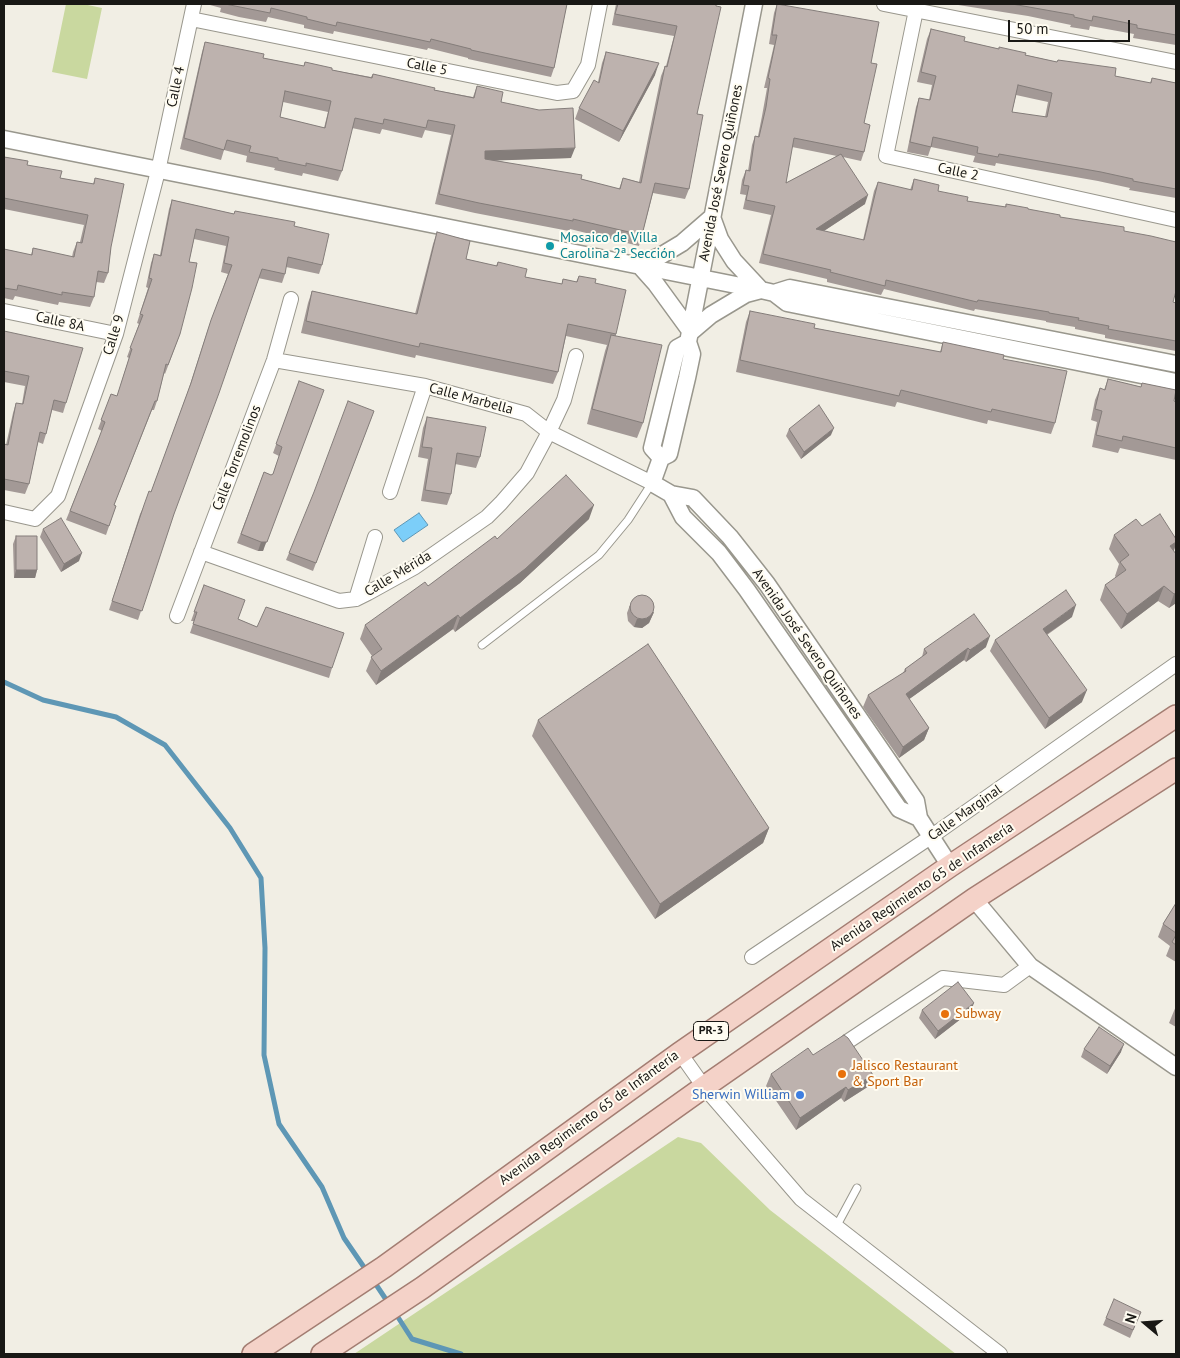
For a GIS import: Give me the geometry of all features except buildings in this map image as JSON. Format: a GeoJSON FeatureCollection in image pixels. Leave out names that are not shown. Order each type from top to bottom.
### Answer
{"type":"FeatureCollection","features":[{"type":"Feature","properties":{"kind":"main road","name":"Avenida Regimiento 65 de Infantería"},"geometry":{"type":"LineString","coordinates":[[253,1354],[384,1267],[680,1053],[950,866],[1176,716]]}},
{"type":"Feature","properties":{"kind":"main road"},"geometry":{"type":"LineString","coordinates":[[322,1354],[422,1288],[704,1087],[974,899],[1176,769]]}},
{"type":"Feature","properties":{"kind":"street","name":"Calle 4"},"geometry":{"type":"LineString","coordinates":[[158,171],[194,4]]}},
{"type":"Feature","properties":{"kind":"street","name":"Calle 5"},"geometry":{"type":"LineString","coordinates":[[191,19],[558,93],[573,91],[588,65],[600,4]]}},
{"type":"Feature","properties":{"kind":"street","name":"Avenida José Severo Quiñones"},"geometry":{"type":"LineString","coordinates":[[754,4],[689,337],[692,354],[687,378],[669,454],[661,458],[652,483],[671,494],[692,498],[730,537],[784,609],[916,801],[918,818]]}},
{"type":"Feature","properties":{"kind":"street"},"geometry":{"type":"LineString","coordinates":[[884,4],[1176,62]]}},
{"type":"Feature","properties":{"kind":"street","name":"Calle 2"},"geometry":{"type":"LineString","coordinates":[[916,10],[886,156],[1176,220]]}},
{"type":"Feature","properties":{"kind":"street"},"geometry":{"type":"LineString","coordinates":[[4,139],[767,291]]}},
{"type":"Feature","properties":{"kind":"street","name":"Calle 9"},"geometry":{"type":"LineString","coordinates":[[4,512],[35,519],[58,496],[116,334],[158,171]]}},
{"type":"Feature","properties":{"kind":"street"},"geometry":{"type":"LineString","coordinates":[[639,265],[662,255],[682,243],[712,217],[720,239],[734,261],[767,291],[787,303],[1176,382]]}},
{"type":"Feature","properties":{"kind":"street"},"geometry":{"type":"LineString","coordinates":[[639,265],[656,284],[689,337],[711,315],[746,294],[790,288],[1176,364]]}},
{"type":"Feature","properties":{"kind":"street","name":"Calle Torremolinos"},"geometry":{"type":"LineString","coordinates":[[177,616],[274,360],[291,299]]}},
{"type":"Feature","properties":{"kind":"street","name":"Calle 8A"},"geometry":{"type":"LineString","coordinates":[[4,311],[116,334]]}},
{"type":"Feature","properties":{"kind":"street","name":"Avenida José Severo Quiñones"},"geometry":{"type":"LineString","coordinates":[[661,458],[652,448],[677,348],[689,337]]}},
{"type":"Feature","properties":{"kind":"street","name":"Calle Mérida"},"geometry":{"type":"LineString","coordinates":[[201,552],[339,600],[356,598],[414,566],[487,517],[502,503],[527,473],[549,432],[564,400],[576,356]]}},
{"type":"Feature","properties":{"kind":"street","name":"Calle Marbella"},"geometry":{"type":"LineString","coordinates":[[274,360],[425,386],[526,414],[549,432],[652,483]]}},
{"type":"Feature","properties":{"kind":"street"},"geometry":{"type":"LineString","coordinates":[[670,374],[687,378]]}},
{"type":"Feature","properties":{"kind":"street"},"geometry":{"type":"LineString","coordinates":[[390,492],[425,386]]}},
{"type":"Feature","properties":{"kind":"street","name":"Avenida José Severo Quiñones"},"geometry":{"type":"LineString","coordinates":[[671,494],[683,517],[719,553],[768,620],[899,809],[918,818],[932,836],[950,866]]}},
{"type":"Feature","properties":{"kind":"street"},"geometry":{"type":"LineString","coordinates":[[356,598],[375,537]]}},
{"type":"Feature","properties":{"kind":"street"},"geometry":{"type":"LineString","coordinates":[[768,620],[784,609]]}},
{"type":"Feature","properties":{"kind":"street","name":"Calle Marginal"},"geometry":{"type":"LineString","coordinates":[[752,957],[932,836],[1176,664]]}},
{"type":"Feature","properties":{"kind":"street"},"geometry":{"type":"LineString","coordinates":[[836,717],[850,706]]}},
{"type":"Feature","properties":{"kind":"street"},"geometry":{"type":"LineString","coordinates":[[871,769],[886,758]]}},
{"type":"Feature","properties":{"kind":"street"},"geometry":{"type":"LineString","coordinates":[[974,899],[1030,966],[1176,1066]]}},
{"type":"Feature","properties":{"kind":"street"},"geometry":{"type":"LineString","coordinates":[[847,1042],[943,978],[1004,985],[1030,966]]}},
{"type":"Feature","properties":{"kind":"street"},"geometry":{"type":"LineString","coordinates":[[680,1053],[704,1087],[801,1200],[1000,1354]]}},
{"type":"Feature","properties":{"kind":"lane"},"geometry":{"type":"LineString","coordinates":[[482,645],[598,555],[628,520],[652,483]]}},
{"type":"Feature","properties":{"kind":"lane"},"geometry":{"type":"LineString","coordinates":[[836,1227],[857,1188]]}},
{"type":"Feature","properties":{"kind":"green space"},"geometry":{"type":"Polygon","coordinates":[[[66,4],[83,4],[102,8],[87,79],[52,72],[66,4]]]}},
{"type":"Feature","properties":{"kind":"green space"},"geometry":{"type":"Polygon","coordinates":[[[678,1137],[701,1143],[770,1210],[956,1354],[354,1354],[678,1137]]]}},
{"type":"Feature","properties":{"kind":"water"},"geometry":{"type":"Polygon","coordinates":[[[419,513],[428,525],[403,542],[394,530],[419,513]]]}},
{"type":"Feature","properties":{"kind":"waterway"},"geometry":{"type":"LineString","coordinates":[[4,682],[43,700],[116,717],[165,745],[230,828],[261,878],[265,948],[264,1055],[279,1124],[322,1187],[344,1238],[368,1273]]}},
{"type":"Feature","properties":{"kind":"waterway"},"geometry":{"type":"LineString","coordinates":[[373,1280],[389,1304]]}},
{"type":"Feature","properties":{"kind":"waterway"},"geometry":{"type":"LineString","coordinates":[[394,1311],[412,1339],[461,1354]]}},
{"type":"Feature","properties":{"kind":"place","name":"Mosaico de Villa Carolina 2ª Sección"},"geometry":{"type":"Point","coordinates":[550,246]}},
{"type":"Feature","properties":{"kind":"place","name":"Subway"},"geometry":{"type":"Point","coordinates":[945,1014]}},
{"type":"Feature","properties":{"kind":"place","name":"Jalisco Restaurant & Sport Bar"},"geometry":{"type":"Point","coordinates":[842,1074]}},
{"type":"Feature","properties":{"kind":"place","name":"Sherwin William"},"geometry":{"type":"Point","coordinates":[800,1095]}}]}
